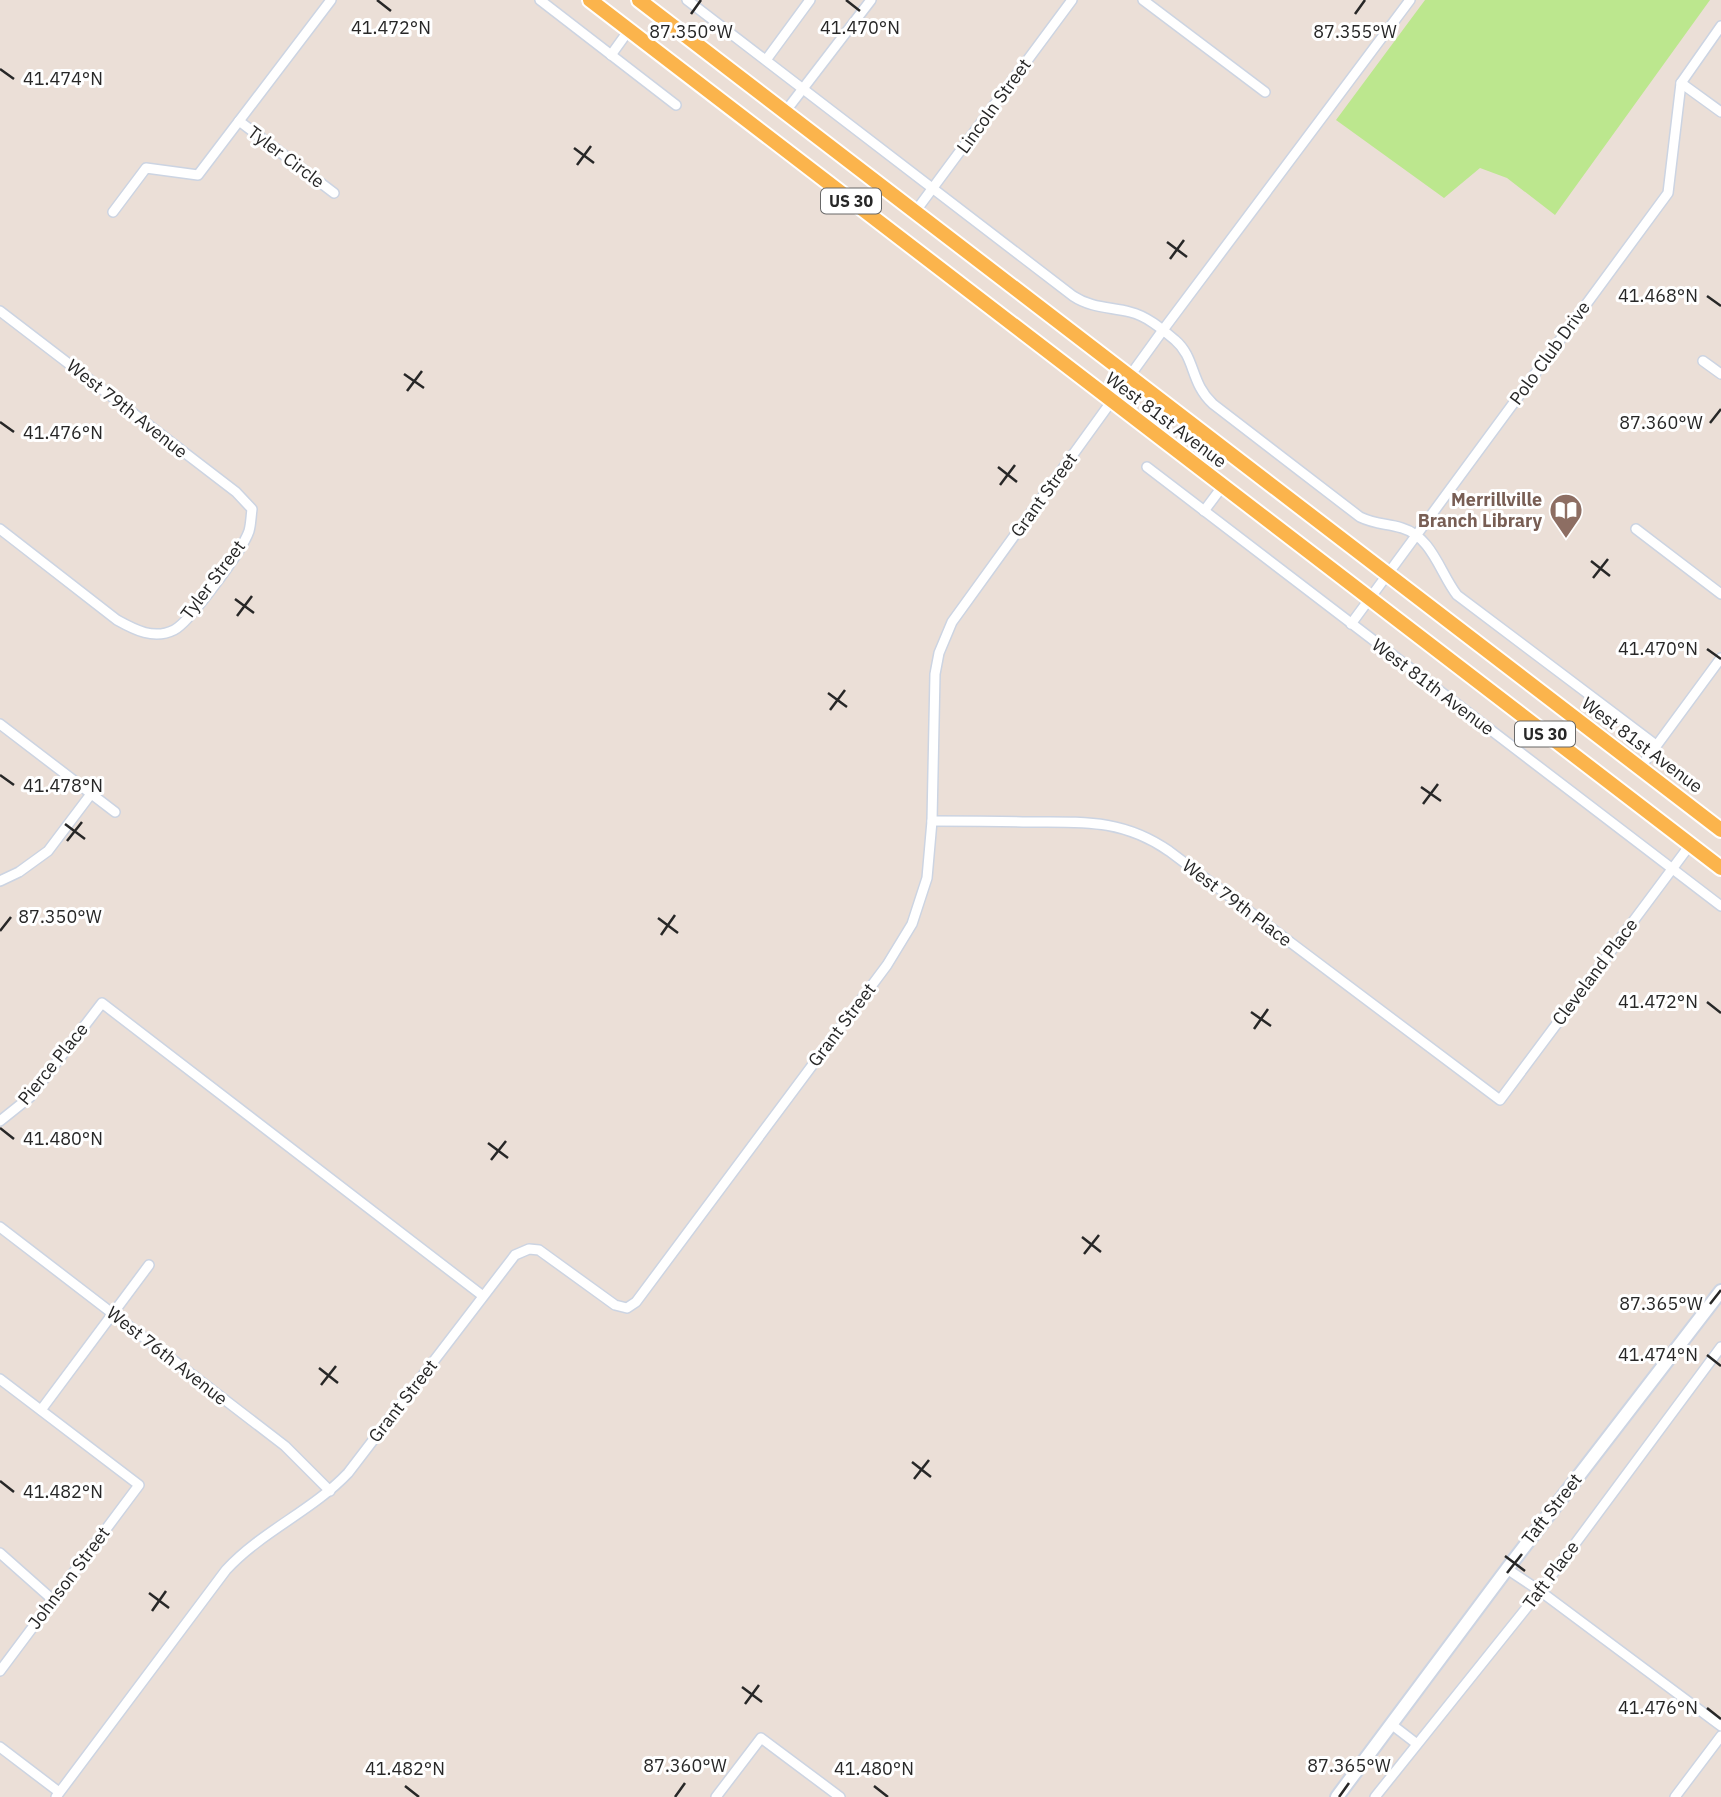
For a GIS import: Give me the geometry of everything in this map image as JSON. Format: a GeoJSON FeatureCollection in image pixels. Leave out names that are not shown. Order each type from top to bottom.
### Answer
{"type":"FeatureCollection","features":[{"type":"Feature","properties":{"kind":"main road","name":"West 81st Avenue"},"geometry":{"type":"LineString","coordinates":[[590,0],[1721,868]]}},
{"type":"Feature","properties":{"kind":"main road","name":"West 81st Avenue"},"geometry":{"type":"LineString","coordinates":[[639,0],[1721,830]]}},
{"type":"Feature","properties":{"kind":"main road","name":"Taft Street"},"geometry":{"type":"LineString","coordinates":[[1337,1797],[1507,1569],[1719,1297]]}},
{"type":"Feature","properties":{"kind":"street"},"geometry":{"type":"LineString","coordinates":[[113,212],[146,168],[198,175],[331,0]]}},
{"type":"Feature","properties":{"kind":"street"},"geometry":{"type":"LineString","coordinates":[[540,0],[676,105]]}},
{"type":"Feature","properties":{"kind":"street"},"geometry":{"type":"LineString","coordinates":[[687,0],[1080,300],[1095,306],[1138,314],[1163,330],[1184,350],[1199,388],[1213,404],[1360,517],[1374,524],[1403,528],[1417,534],[1432,552],[1457,595],[1656,745]]}},
{"type":"Feature","properties":{"kind":"street"},"geometry":{"type":"LineString","coordinates":[[766,60],[810,0]]}},
{"type":"Feature","properties":{"kind":"street"},"geometry":{"type":"LineString","coordinates":[[785,112],[872,0]]}},
{"type":"Feature","properties":{"kind":"street","name":"Lincoln Street"},"geometry":{"type":"LineString","coordinates":[[915,212],[1072,0]]}},
{"type":"Feature","properties":{"kind":"street"},"geometry":{"type":"LineString","coordinates":[[1143,0],[1265,92]]}},
{"type":"Feature","properties":{"kind":"street","name":"Grant Street"},"geometry":{"type":"LineString","coordinates":[[57,1795],[226,1570],[255,1543],[306,1510],[348,1473],[515,1255],[532,1249],[547,1254],[615,1305],[626,1308],[636,1302],[887,965],[912,924],[927,878],[932,821],[934,686],[939,653],[964,603],[1163,330],[1410,0]]}},
{"type":"Feature","properties":{"kind":"street","name":"Polo Club Drive"},"geometry":{"type":"LineString","coordinates":[[1351,624],[1668,193],[1681,83],[1721,26]]}},
{"type":"Feature","properties":{"kind":"street"},"geometry":{"type":"LineString","coordinates":[[611,55],[629,30]]}},
{"type":"Feature","properties":{"kind":"street"},"geometry":{"type":"LineString","coordinates":[[1681,83],[1721,112]]}},
{"type":"Feature","properties":{"kind":"street","name":"Tyler Circle"},"geometry":{"type":"LineString","coordinates":[[239,121],[334,193]]}},
{"type":"Feature","properties":{"kind":"street","name":"West 79th Avenue"},"geometry":{"type":"LineString","coordinates":[[0,311],[236,492],[252,509]]}},
{"type":"Feature","properties":{"kind":"street"},"geometry":{"type":"LineString","coordinates":[[1703,361],[1721,374]]}},
{"type":"Feature","properties":{"kind":"street","name":"West 81th Avenue"},"geometry":{"type":"LineString","coordinates":[[1147,467],[1721,906]]}},
{"type":"Feature","properties":{"kind":"street"},"geometry":{"type":"LineString","coordinates":[[1203,511],[1222,486]]}},
{"type":"Feature","properties":{"kind":"street","name":"Tyler Street"},"geometry":{"type":"LineString","coordinates":[[0,528],[117,620],[137,631],[156,634],[175,630],[235,556],[249,530],[252,509]]}},
{"type":"Feature","properties":{"kind":"street"},"geometry":{"type":"LineString","coordinates":[[1636,529],[1721,594]]}},
{"type":"Feature","properties":{"kind":"street"},"geometry":{"type":"LineString","coordinates":[[1640,768],[1721,658]]}},
{"type":"Feature","properties":{"kind":"street"},"geometry":{"type":"LineString","coordinates":[[0,724],[115,812]]}},
{"type":"Feature","properties":{"kind":"street"},"geometry":{"type":"LineString","coordinates":[[0,881],[19,872],[48,851],[91,794]]}},
{"type":"Feature","properties":{"kind":"street","name":"West 79th Place"},"geometry":{"type":"LineString","coordinates":[[932,821],[1097,822],[1137,832],[1169,851],[1500,1100]]}},
{"type":"Feature","properties":{"kind":"street","name":"Cleveland Place"},"geometry":{"type":"LineString","coordinates":[[1500,1100],[1690,845]]}},
{"type":"Feature","properties":{"kind":"street","name":"Pierce Place"},"geometry":{"type":"LineString","coordinates":[[0,1121],[30,1097],[102,1003],[484,1296]]}},
{"type":"Feature","properties":{"kind":"street","name":"West 76th Avenue"},"geometry":{"type":"LineString","coordinates":[[0,1227],[285,1446],[330,1491]]}},
{"type":"Feature","properties":{"kind":"street"},"geometry":{"type":"LineString","coordinates":[[0,1379],[41,1410],[149,1265]]}},
{"type":"Feature","properties":{"kind":"street","name":"Taft Place"},"geometry":{"type":"LineString","coordinates":[[1374,1797],[1540,1591],[1721,1347]]}},
{"type":"Feature","properties":{"kind":"street","name":"Johnson Street"},"geometry":{"type":"LineString","coordinates":[[0,1671],[139,1485],[41,1410]]}},
{"type":"Feature","properties":{"kind":"street"},"geometry":{"type":"LineString","coordinates":[[0,1553],[53,1600]]}},
{"type":"Feature","properties":{"kind":"street"},"geometry":{"type":"LineString","coordinates":[[1507,1569],[1721,1726]]}},
{"type":"Feature","properties":{"kind":"street"},"geometry":{"type":"LineString","coordinates":[[1391,1724],[1417,1744]]}},
{"type":"Feature","properties":{"kind":"street"},"geometry":{"type":"LineString","coordinates":[[1675,1797],[1721,1736]]}},
{"type":"Feature","properties":{"kind":"street"},"geometry":{"type":"LineString","coordinates":[[716,1797],[761,1738],[835,1796]]}},
{"type":"Feature","properties":{"kind":"street"},"geometry":{"type":"LineString","coordinates":[[0,1746],[57,1795]]}},
{"type":"Feature","properties":{"kind":"green space"},"geometry":{"type":"Polygon","coordinates":[[[1425,0],[1710,0],[1555,215],[1507,178],[1480,168],[1444,198],[1336,120],[1425,0]]]}},
{"type":"Feature","properties":{"kind":"place","name":"Merrillville Branch Library"},"geometry":{"type":"Point","coordinates":[1566,540]}}]}
